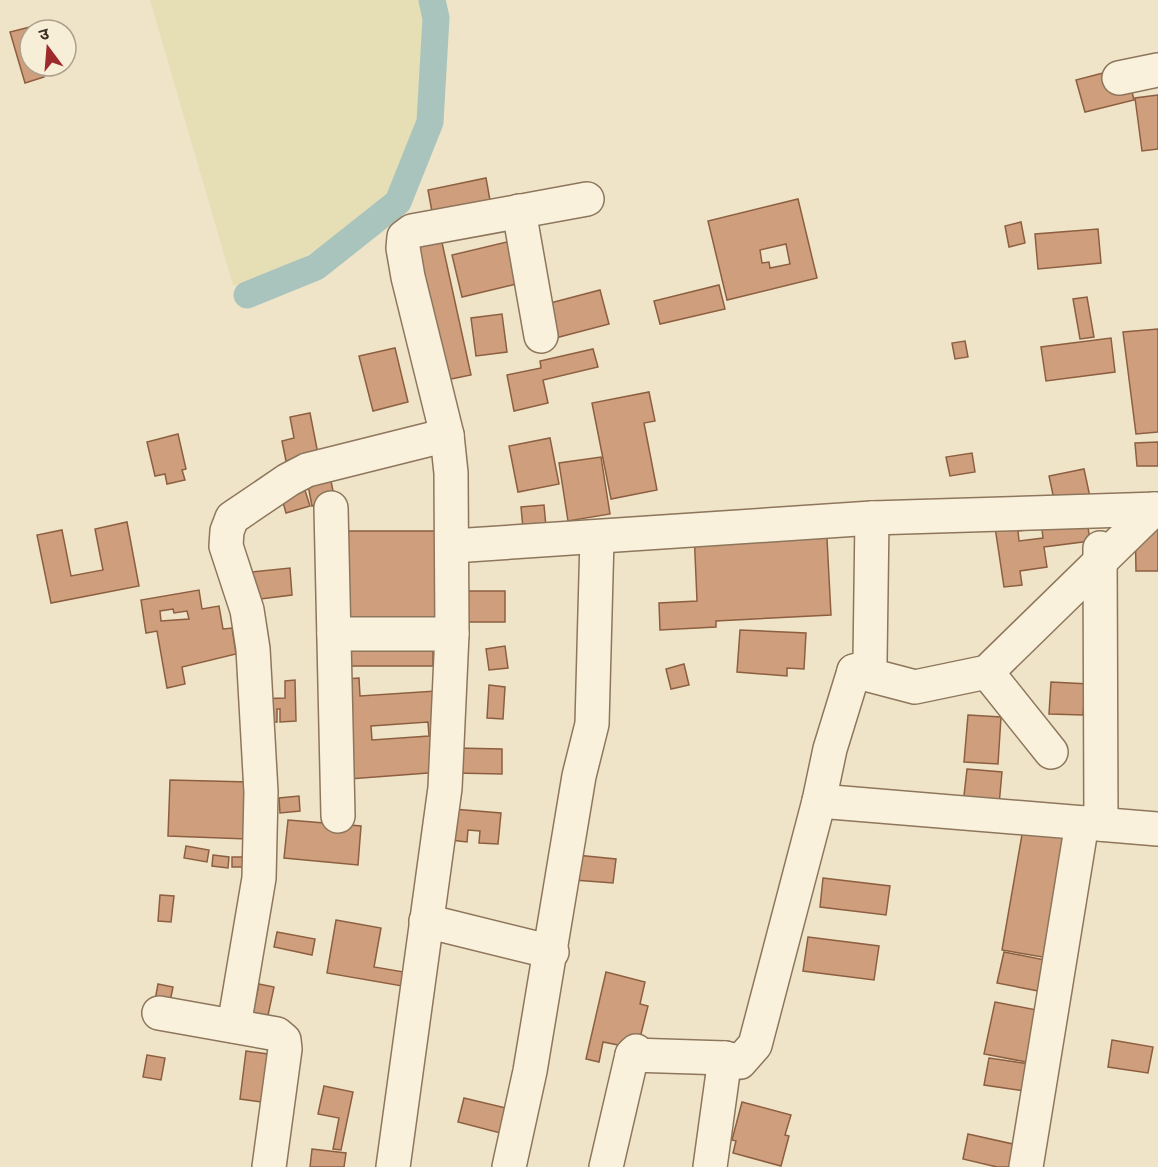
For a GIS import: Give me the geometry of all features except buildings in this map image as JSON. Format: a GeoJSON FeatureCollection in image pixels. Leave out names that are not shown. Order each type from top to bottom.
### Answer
{"type":"FeatureCollection","features":[{"type":"Feature","properties":{"kind":"street"},"geometry":{"type":"LineString","coordinates":[[1119,78],[1158,70]]}},
{"type":"Feature","properties":{"kind":"street"},"geometry":{"type":"LineString","coordinates":[[393,1167],[445,788],[452,634],[453,546],[451,472],[447,435],[408,277],[403,248],[404,237],[412,231],[587,198]]}},
{"type":"Feature","properties":{"kind":"street"},"geometry":{"type":"LineString","coordinates":[[519,211],[541,336]]}},
{"type":"Feature","properties":{"kind":"street"},"geometry":{"type":"LineString","coordinates":[[234,1026],[259,878],[261,803],[253,649],[247,610],[226,546],[227,531],[232,518],[288,480],[307,470],[447,435]]}},
{"type":"Feature","properties":{"kind":"street"},"geometry":{"type":"LineString","coordinates":[[331,508],[338,816]]}},
{"type":"Feature","properties":{"kind":"street"},"geometry":{"type":"LineString","coordinates":[[453,546],[872,519],[1156,509]]}},
{"type":"Feature","properties":{"kind":"street"},"geometry":{"type":"LineString","coordinates":[[854,672],[915,687],[987,672],[1156,509]]}},
{"type":"Feature","properties":{"kind":"street"},"geometry":{"type":"LineString","coordinates":[[1026,1167],[1091,824],[1100,510]]}},
{"type":"Feature","properties":{"kind":"street"},"geometry":{"type":"LineString","coordinates":[[854,672],[865,668],[870,661],[872,519]]}},
{"type":"Feature","properties":{"kind":"street"},"geometry":{"type":"LineString","coordinates":[[509,1167],[552,952],[579,776],[592,724],[597,538]]}},
{"type":"Feature","properties":{"kind":"street"},"geometry":{"type":"LineString","coordinates":[[334,634],[452,634]]}},
{"type":"Feature","properties":{"kind":"street"},"geometry":{"type":"LineString","coordinates":[[606,1167],[634,1053],[725,1058],[740,1062],[755,1045],[819,801],[830,749],[854,672]]}},
{"type":"Feature","properties":{"kind":"street"},"geometry":{"type":"LineString","coordinates":[[987,672],[1051,752]]}},
{"type":"Feature","properties":{"kind":"street"},"geometry":{"type":"LineString","coordinates":[[819,801],[1158,829]]}},
{"type":"Feature","properties":{"kind":"street"},"geometry":{"type":"LineString","coordinates":[[426,921],[552,952]]}},
{"type":"Feature","properties":{"kind":"street"},"geometry":{"type":"LineString","coordinates":[[159,1013],[277,1034],[284,1040],[285,1048],[269,1167]]}},
{"type":"Feature","properties":{"kind":"street"},"geometry":{"type":"LineString","coordinates":[[710,1167],[725,1058]]}},
{"type":"Feature","properties":{"kind":"shaded area"},"geometry":{"type":"Polygon","coordinates":[[[150,0],[425,0],[424,96],[395,184],[363,222],[264,281],[233,285],[150,0]]]}},
{"type":"Feature","properties":{"kind":"waterway"},"geometry":{"type":"LineString","coordinates":[[247,295],[316,267],[398,202],[430,122],[436,18],[432,0]]}}]}
